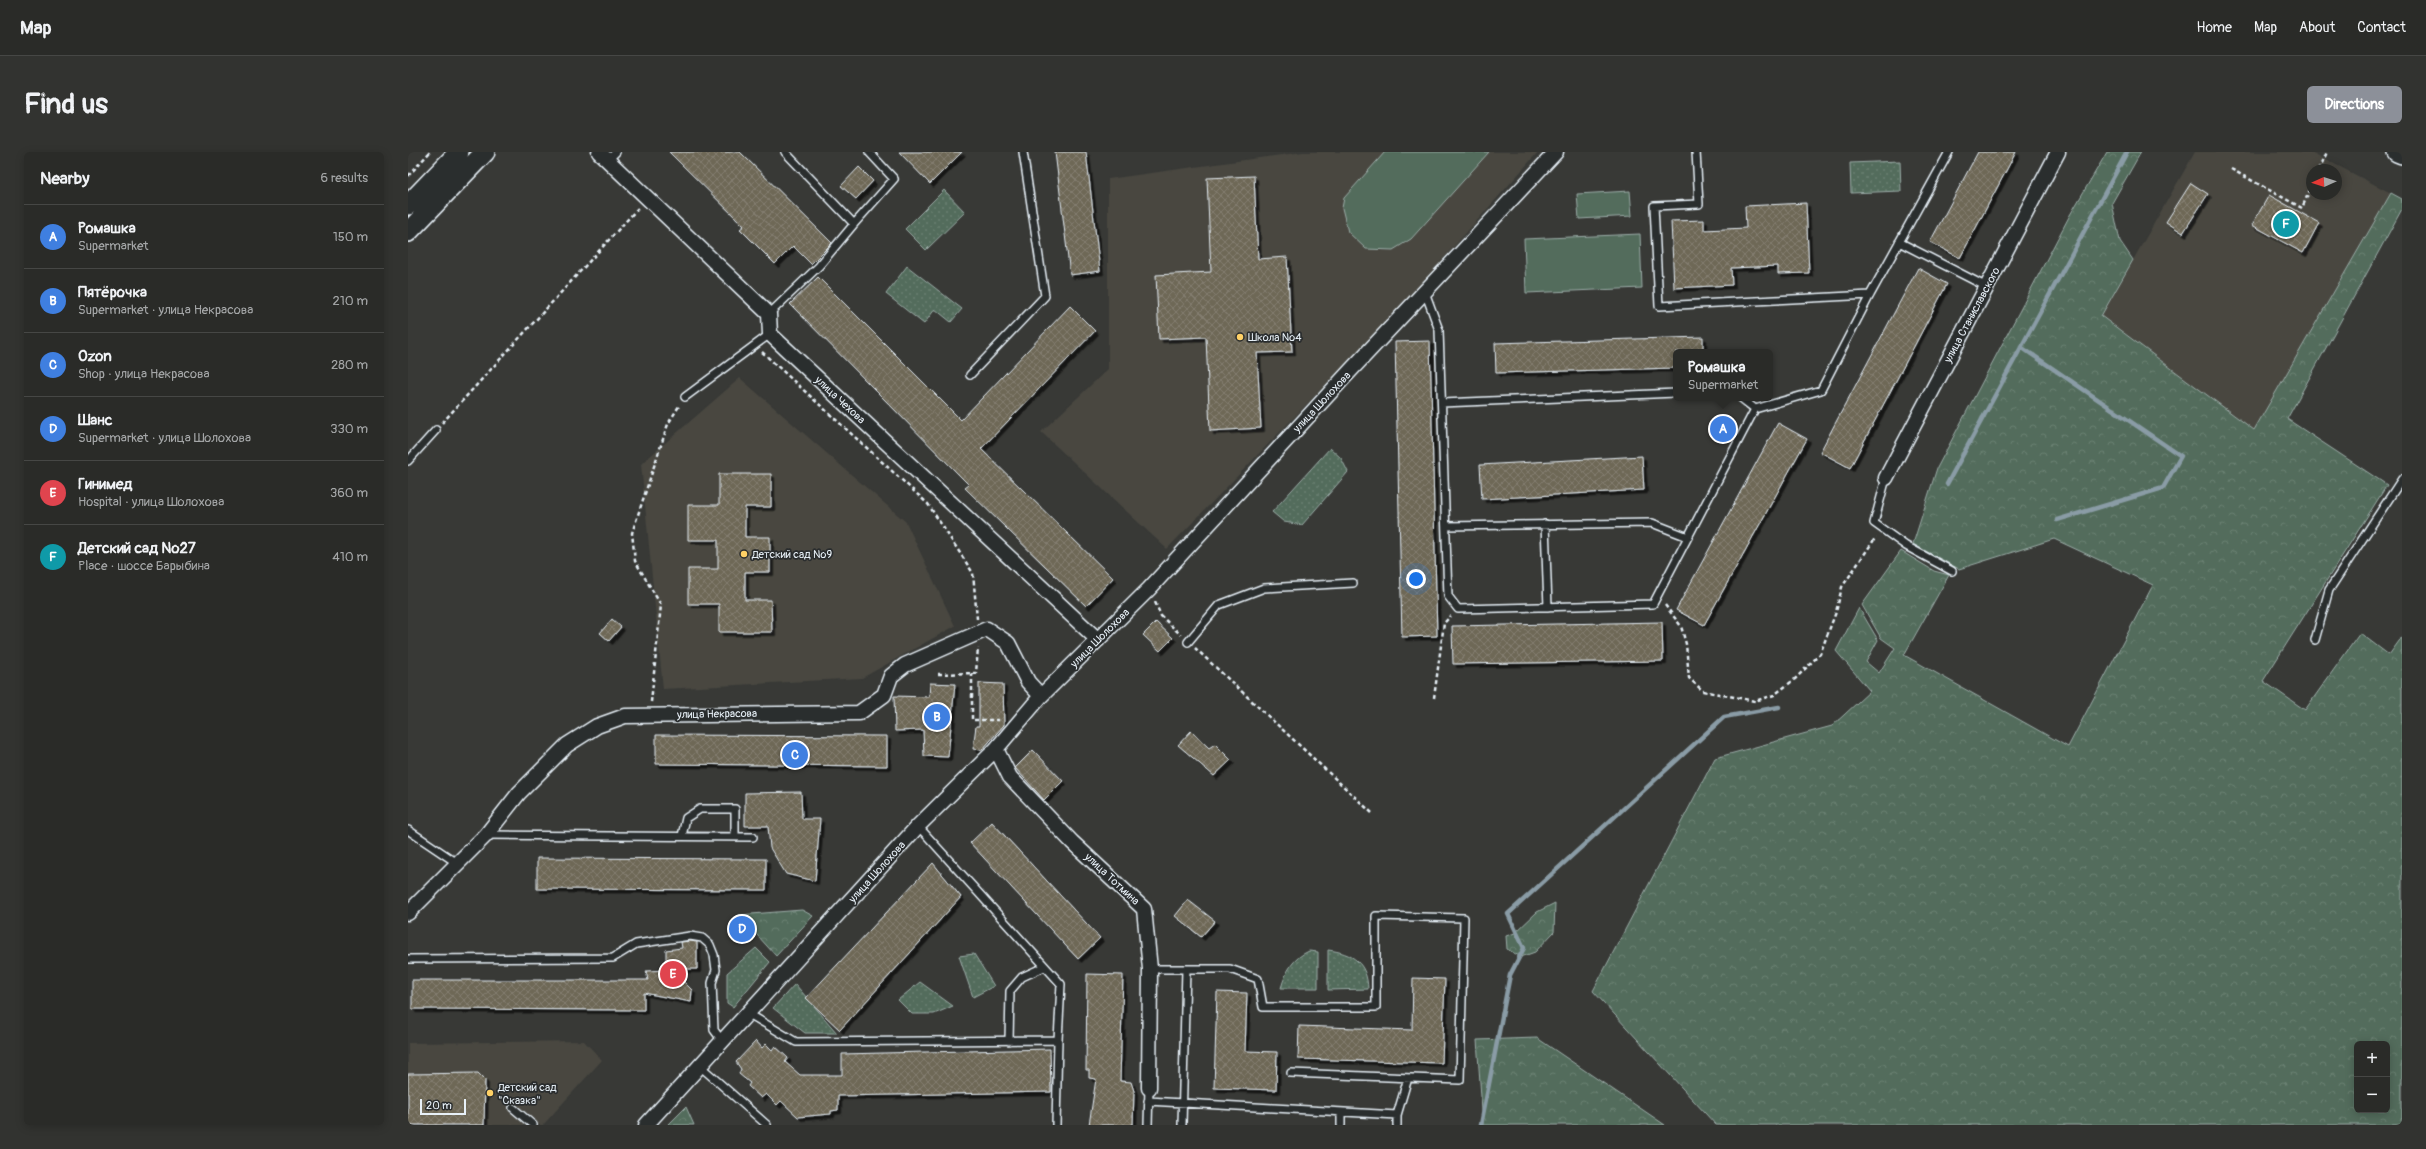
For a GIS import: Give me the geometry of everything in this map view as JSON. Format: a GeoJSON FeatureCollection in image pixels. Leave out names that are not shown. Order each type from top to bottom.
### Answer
{"type":"FeatureCollection","features":[{"type":"Feature","properties":{"kind":"main road"},"geometry":{"type":"LineString","coordinates":[[408,205],[459,152]]}},
{"type":"Feature","properties":{"kind":"main road"},"geometry":{"type":"LineString","coordinates":[[408,232],[485,152]]}},
{"type":"Feature","properties":{"kind":"main road"},"geometry":{"type":"LineString","coordinates":[[2398,152],[2402,154]]}},
{"type":"Feature","properties":{"kind":"street","name":"улица Шолохова"},"geometry":{"type":"LineString","coordinates":[[646,1125],[749,1014],[918,826],[996,749],[1041,696],[1149,589],[1556,152]]}},
{"type":"Feature","properties":{"kind":"street","name":"улица Станиславского"},"geometry":{"type":"LineString","coordinates":[[1886,478],[2058,152]]}},
{"type":"Feature","properties":{"kind":"street"},"geometry":{"type":"LineString","coordinates":[[608,155],[769,314],[770,334]]}},
{"type":"Feature","properties":{"kind":"street","name":"улица Чехова"},"geometry":{"type":"LineString","coordinates":[[770,334],[1098,640]]}},
{"type":"Feature","properties":{"kind":"street","name":"улица Некрасова"},"geometry":{"type":"LineString","coordinates":[[408,913],[486,835],[519,793],[567,745],[597,726],[625,716],[650,714],[859,713],[884,695],[891,676],[905,665],[988,629],[1008,643],[1028,682],[1041,696]]}},
{"type":"Feature","properties":{"kind":"street","name":"улица Тотмина"},"geometry":{"type":"LineString","coordinates":[[996,749],[1010,777],[1072,842],[1144,910],[1150,969],[1149,1095]]}},
{"type":"Feature","properties":{"kind":"lane"},"geometry":{"type":"LineString","coordinates":[[785,152],[854,224]]}},
{"type":"Feature","properties":{"kind":"lane"},"geometry":{"type":"LineString","coordinates":[[769,314],[819,266],[894,179],[868,152]]}},
{"type":"Feature","properties":{"kind":"lane"},"geometry":{"type":"LineString","coordinates":[[970,375],[1045,296],[1023,152]]}},
{"type":"Feature","properties":{"kind":"lane"},"geometry":{"type":"LineString","coordinates":[[1696,152],[1699,204],[1654,206],[1659,306],[1870,295]]}},
{"type":"Feature","properties":{"kind":"lane"},"geometry":{"type":"LineString","coordinates":[[1425,292],[1439,330],[1448,596],[1458,609],[1652,604],[1755,409],[1821,390],[1870,295],[1949,152]]}},
{"type":"Feature","properties":{"kind":"lane"},"geometry":{"type":"LineString","coordinates":[[1899,242],[1987,287]]}},
{"type":"Feature","properties":{"kind":"lane"},"geometry":{"type":"LineString","coordinates":[[685,397],[770,334]]}},
{"type":"Feature","properties":{"kind":"lane"},"geometry":{"type":"LineString","coordinates":[[1442,402],[1673,393]]}},
{"type":"Feature","properties":{"kind":"lane"},"geometry":{"type":"LineString","coordinates":[[1745,401],[1755,409]]}},
{"type":"Feature","properties":{"kind":"lane"},"geometry":{"type":"LineString","coordinates":[[408,461],[436,430]]}},
{"type":"Feature","properties":{"kind":"lane"},"geometry":{"type":"LineString","coordinates":[[1886,478],[1874,523],[1906,546],[1952,571]]}},
{"type":"Feature","properties":{"kind":"lane"},"geometry":{"type":"LineString","coordinates":[[2315,640],[2329,590],[2402,479]]}},
{"type":"Feature","properties":{"kind":"lane"},"geometry":{"type":"LineString","coordinates":[[1446,526],[1652,523],[1688,536]]}},
{"type":"Feature","properties":{"kind":"lane"},"geometry":{"type":"LineString","coordinates":[[1545,524],[1548,607]]}},
{"type":"Feature","properties":{"kind":"lane"},"geometry":{"type":"LineString","coordinates":[[1188,642],[1219,604],[1264,588],[1353,583]]}},
{"type":"Feature","properties":{"kind":"lane"},"geometry":{"type":"LineString","coordinates":[[682,836],[686,818],[700,809],[735,809],[735,837]]}},
{"type":"Feature","properties":{"kind":"lane"},"geometry":{"type":"LineString","coordinates":[[918,826],[1061,984],[1056,1125]]}},
{"type":"Feature","properties":{"kind":"lane"},"geometry":{"type":"LineString","coordinates":[[408,830],[457,863]]}},
{"type":"Feature","properties":{"kind":"lane"},"geometry":{"type":"LineString","coordinates":[[486,835],[753,837]]}},
{"type":"Feature","properties":{"kind":"lane"},"geometry":{"type":"LineString","coordinates":[[1150,969],[1230,969],[1258,979],[1263,1007],[1376,1007],[1376,916],[1464,918],[1460,1080],[1290,1073]]}},
{"type":"Feature","properties":{"kind":"lane"},"geometry":{"type":"LineString","coordinates":[[408,959],[614,958],[636,944],[690,936],[702,938],[710,945],[714,955],[716,970],[712,983],[714,1030],[723,1042]]}},
{"type":"Feature","properties":{"kind":"lane"},"geometry":{"type":"LineString","coordinates":[[1009,1041],[1010,991],[1022,977],[1044,967]]}},
{"type":"Feature","properties":{"kind":"lane"},"geometry":{"type":"LineString","coordinates":[[1182,1125],[1186,969]]}},
{"type":"Feature","properties":{"kind":"lane"},"geometry":{"type":"LineString","coordinates":[[749,1014],[796,1042],[1058,1040]]}},
{"type":"Feature","properties":{"kind":"lane"},"geometry":{"type":"LineString","coordinates":[[700,1066],[767,1125]]}},
{"type":"Feature","properties":{"kind":"lane"},"geometry":{"type":"LineString","coordinates":[[1397,1125],[1397,1115],[1408,1078]]}},
{"type":"Feature","properties":{"kind":"lane"},"geometry":{"type":"LineString","coordinates":[[1148,1125],[1149,1095],[1183,1103],[1397,1115]]}},
{"type":"Feature","properties":{"kind":"lane"},"geometry":{"type":"LineString","coordinates":[[513,1108],[533,1125]]}},
{"type":"Feature","properties":{"kind":"lane"},"geometry":{"type":"LineString","coordinates":[[1341,1112],[1341,1125]]}},
{"type":"Feature","properties":{"kind":"path"},"geometry":{"type":"LineString","coordinates":[[408,176],[430,152]]}},
{"type":"Feature","properties":{"kind":"path"},"geometry":{"type":"LineString","coordinates":[[2322,164],[2327,152]]}},
{"type":"Feature","properties":{"kind":"path"},"geometry":{"type":"LineString","coordinates":[[2231,169],[2302,208],[2306,199]]}},
{"type":"Feature","properties":{"kind":"path"},"geometry":{"type":"LineString","coordinates":[[436,430],[637,209]]}},
{"type":"Feature","properties":{"kind":"path"},"geometry":{"type":"LineString","coordinates":[[755,345],[928,504],[973,573],[979,633],[976,673],[938,674]]}},
{"type":"Feature","properties":{"kind":"path"},"geometry":{"type":"LineString","coordinates":[[650,714],[661,604],[635,561],[632,533],[668,424],[685,397]]}},
{"type":"Feature","properties":{"kind":"path"},"geometry":{"type":"LineString","coordinates":[[1658,595],[1681,626],[1686,644],[1689,678],[1703,691],[1755,701],[1774,695],[1795,679],[1820,654],[1836,612],[1842,587],[1882,528]]}},
{"type":"Feature","properties":{"kind":"path"},"geometry":{"type":"LineString","coordinates":[[1149,589],[1161,616],[1372,813]]}},
{"type":"Feature","properties":{"kind":"path"},"geometry":{"type":"LineString","coordinates":[[1434,698],[1444,623],[1458,609]]}},
{"type":"Feature","properties":{"kind":"path"},"geometry":{"type":"LineString","coordinates":[[972,673],[972,720],[1009,721]]}},
{"type":"Feature","properties":{"kind":"shaded area","name":"Школа №4"},"geometry":{"type":"Polygon","coordinates":[[[1303,152],[1538,152],[1394,314],[1167,549],[1041,432],[1108,369],[1108,179],[1303,152]]]}},
{"type":"Feature","properties":{"kind":"shaded area"},"geometry":{"type":"Polygon","coordinates":[[[2195,152],[2311,152],[2334,164],[2306,164],[2306,200],[2342,200],[2342,168],[2391,193],[2254,431],[2101,316],[2195,152]]]}},
{"type":"Feature","properties":{"kind":"shaded area"},"geometry":{"type":"Polygon","coordinates":[[[740,378],[906,522],[955,626],[862,678],[663,689],[641,464],[740,378]]]}},
{"type":"Feature","properties":{"kind":"shaded area","name":"Детский сад \"Сказка\""},"geometry":{"type":"Polygon","coordinates":[[[584,1041],[602,1060],[543,1125],[408,1125],[408,1043],[584,1041]]]}},
{"type":"Feature","properties":{"kind":"green space"},"geometry":{"type":"Polygon","coordinates":[[[1385,152],[1489,152],[1411,239],[1393,250],[1366,249],[1348,232],[1342,208],[1344,198],[1385,152]]]}},
{"type":"Feature","properties":{"kind":"green space"},"geometry":{"type":"Polygon","coordinates":[[[2107,152],[2141,152],[2112,203],[2120,241],[2133,260],[2101,316],[2254,430],[2391,193],[2402,199],[2402,209],[2287,419],[2387,485],[2263,681],[2305,710],[2360,633],[2389,655],[2402,637],[2402,1125],[1716,1125],[1593,991],[1715,758],[1832,726],[1870,691],[1836,651],[1859,608],[1878,640],[1866,662],[1879,673],[1895,648],[1881,638],[1862,605],[1901,551],[1934,571],[1949,575],[1904,655],[2068,747],[2153,585],[2054,539],[1959,569],[1913,544],[1937,468],[2070,215],[2107,152]]]}},
{"type":"Feature","properties":{"kind":"green space"},"geometry":{"type":"Polygon","coordinates":[[[1900,161],[1901,191],[1851,193],[1850,163],[1900,161]]]}},
{"type":"Feature","properties":{"kind":"green space"},"geometry":{"type":"Polygon","coordinates":[[[944,190],[965,212],[926,250],[905,229],[944,190]]]}},
{"type":"Feature","properties":{"kind":"green space"},"geometry":{"type":"Polygon","coordinates":[[[1630,191],[1632,216],[1579,219],[1577,194],[1630,191]]]}},
{"type":"Feature","properties":{"kind":"green space"},"geometry":{"type":"Polygon","coordinates":[[[1640,234],[1642,288],[1526,293],[1524,239],[1640,234]]]}},
{"type":"Feature","properties":{"kind":"green space"},"geometry":{"type":"Polygon","coordinates":[[[907,266],[962,309],[951,322],[935,309],[924,324],[886,294],[907,266]]]}},
{"type":"Feature","properties":{"kind":"green space"},"geometry":{"type":"Polygon","coordinates":[[[1330,448],[1341,458],[1348,472],[1302,525],[1284,522],[1272,512],[1330,448]]]}},
{"type":"Feature","properties":{"kind":"green space"},"geometry":{"type":"Polygon","coordinates":[[[1555,903],[1554,932],[1535,952],[1521,957],[1507,949],[1506,936],[1515,933],[1537,912],[1555,903]]]}},
{"type":"Feature","properties":{"kind":"green space"},"geometry":{"type":"Polygon","coordinates":[[[802,910],[813,916],[776,956],[739,915],[802,910]]]}},
{"type":"Feature","properties":{"kind":"green space"},"geometry":{"type":"Polygon","coordinates":[[[756,948],[770,962],[733,1007],[727,1003],[727,973],[756,948]]]}},
{"type":"Feature","properties":{"kind":"green space"},"geometry":{"type":"Polygon","coordinates":[[[1328,950],[1345,954],[1357,961],[1365,972],[1368,989],[1328,990],[1328,950]]]}},
{"type":"Feature","properties":{"kind":"green space"},"geometry":{"type":"Polygon","coordinates":[[[1309,951],[1318,952],[1318,988],[1281,988],[1285,976],[1294,961],[1309,951]]]}},
{"type":"Feature","properties":{"kind":"green space"},"geometry":{"type":"Polygon","coordinates":[[[974,954],[994,986],[973,997],[959,956],[974,954]]]}},
{"type":"Feature","properties":{"kind":"green space"},"geometry":{"type":"Polygon","coordinates":[[[920,982],[953,1006],[934,1014],[912,1014],[898,1000],[920,982]]]}},
{"type":"Feature","properties":{"kind":"green space"},"geometry":{"type":"Polygon","coordinates":[[[795,984],[837,1033],[805,1033],[773,1008],[795,984]]]}},
{"type":"Feature","properties":{"kind":"green space"},"geometry":{"type":"Polygon","coordinates":[[[1537,1038],[1665,1125],[1483,1125],[1477,1040],[1537,1038]]]}},
{"type":"Feature","properties":{"kind":"green space"},"geometry":{"type":"Polygon","coordinates":[[[686,1107],[694,1125],[668,1125],[686,1107]]]}},
{"type":"Feature","properties":{"kind":"building"},"geometry":{"type":"Polygon","coordinates":[[[669,152],[740,152],[832,243],[811,264],[793,246],[775,264],[740,229],[744,226],[669,152]]]}},
{"type":"Feature","properties":{"kind":"building"},"geometry":{"type":"Polygon","coordinates":[[[899,152],[962,152],[930,184],[899,152]]]}},
{"type":"Feature","properties":{"kind":"building"},"geometry":{"type":"Polygon","coordinates":[[[1055,152],[1086,152],[1100,271],[1070,275],[1055,152]]]}},
{"type":"Feature","properties":{"kind":"building"},"geometry":{"type":"Polygon","coordinates":[[[1978,152],[2016,152],[1960,258],[1930,242],[1978,152]]]}},
{"type":"Feature","properties":{"kind":"building"},"geometry":{"type":"Polygon","coordinates":[[[859,167],[873,181],[856,199],[841,186],[859,167]]]}},
{"type":"Feature","properties":{"kind":"building"},"geometry":{"type":"Polygon","coordinates":[[[1254,176],[1258,259],[1287,257],[1292,352],[1257,353],[1261,428],[1210,431],[1206,337],[1159,339],[1156,275],[1211,272],[1207,178],[1254,176]]]}},
{"type":"Feature","properties":{"kind":"building"},"geometry":{"type":"Polygon","coordinates":[[[2191,183],[2208,194],[2183,233],[2166,222],[2191,183]]]}},
{"type":"Feature","properties":{"kind":"building"},"geometry":{"type":"Polygon","coordinates":[[[2269,195],[2319,223],[2303,253],[2252,225],[2269,195]]]}},
{"type":"Feature","properties":{"kind":"building"},"geometry":{"type":"Polygon","coordinates":[[[1806,203],[1809,273],[1778,274],[1778,266],[1731,268],[1732,285],[1674,288],[1671,221],[1704,220],[1704,230],[1746,228],[1745,206],[1806,203]]]}},
{"type":"Feature","properties":{"kind":"building"},"geometry":{"type":"Polygon","coordinates":[[[1918,268],[1947,284],[1850,468],[1820,452],[1918,268]]]}},
{"type":"Feature","properties":{"kind":"building"},"geometry":{"type":"Polygon","coordinates":[[[818,277],[961,420],[1070,306],[1095,331],[981,449],[1113,578],[1086,606],[965,488],[969,485],[790,304],[818,277]]]}},
{"type":"Feature","properties":{"kind":"building"},"geometry":{"type":"Polygon","coordinates":[[[1703,337],[1703,349],[1673,349],[1673,368],[1496,373],[1495,343],[1703,337]]]}},
{"type":"Feature","properties":{"kind":"building"},"geometry":{"type":"Polygon","coordinates":[[[1430,341],[1437,636],[1402,637],[1395,342],[1430,341]]]}},
{"type":"Feature","properties":{"kind":"building"},"geometry":{"type":"Polygon","coordinates":[[[1717,419],[1735,429],[1728,439],[1711,430],[1717,419]]]}},
{"type":"Feature","properties":{"kind":"building"},"geometry":{"type":"Polygon","coordinates":[[[1778,423],[1807,439],[1704,625],[1676,610],[1778,423]]]}},
{"type":"Feature","properties":{"kind":"building"},"geometry":{"type":"Polygon","coordinates":[[[1642,456],[1644,490],[1482,499],[1480,465],[1642,456]]]}},
{"type":"Feature","properties":{"kind":"building","name":"Детский сад №9"},"geometry":{"type":"Polygon","coordinates":[[[719,474],[771,474],[771,507],[745,507],[745,537],[770,537],[770,572],[745,572],[745,600],[771,600],[772,632],[719,632],[719,604],[688,604],[688,569],[718,569],[718,540],[688,540],[688,505],[719,505],[719,474]]]}},
{"type":"Feature","properties":{"kind":"building"},"geometry":{"type":"Polygon","coordinates":[[[612,619],[621,627],[609,641],[600,633],[612,619]]]}},
{"type":"Feature","properties":{"kind":"building"},"geometry":{"type":"Polygon","coordinates":[[[1156,622],[1173,638],[1160,651],[1143,635],[1156,622]]]}},
{"type":"Feature","properties":{"kind":"building"},"geometry":{"type":"Polygon","coordinates":[[[1662,622],[1663,661],[1453,664],[1452,626],[1662,622]]]}},
{"type":"Feature","properties":{"kind":"building"},"geometry":{"type":"Polygon","coordinates":[[[930,683],[955,684],[948,757],[924,756],[923,730],[895,731],[894,696],[929,697],[930,683]]]}},
{"type":"Feature","properties":{"kind":"building"},"geometry":{"type":"Polygon","coordinates":[[[979,683],[1003,684],[1004,725],[982,750],[973,749],[976,726],[979,726],[979,683]]]}},
{"type":"Feature","properties":{"kind":"building"},"geometry":{"type":"Polygon","coordinates":[[[1191,731],[1209,748],[1215,744],[1231,760],[1214,776],[1178,745],[1191,731]]]}},
{"type":"Feature","properties":{"kind":"building"},"geometry":{"type":"Polygon","coordinates":[[[656,735],[887,736],[887,766],[656,764],[656,735]]]}},
{"type":"Feature","properties":{"kind":"building"},"geometry":{"type":"Polygon","coordinates":[[[1033,750],[1063,781],[1044,800],[1015,768],[1033,750]]]}},
{"type":"Feature","properties":{"kind":"building"},"geometry":{"type":"Polygon","coordinates":[[[801,792],[802,819],[820,819],[815,881],[786,874],[770,848],[768,826],[745,826],[745,793],[801,792]]]}},
{"type":"Feature","properties":{"kind":"building"},"geometry":{"type":"Polygon","coordinates":[[[992,822],[1100,938],[1078,959],[970,843],[992,822]]]}},
{"type":"Feature","properties":{"kind":"building"},"geometry":{"type":"Polygon","coordinates":[[[537,858],[766,859],[766,890],[537,889],[537,858]]]}},
{"type":"Feature","properties":{"kind":"building"},"geometry":{"type":"Polygon","coordinates":[[[933,863],[961,897],[840,1030],[806,998],[933,863]]]}},
{"type":"Feature","properties":{"kind":"building"},"geometry":{"type":"Polygon","coordinates":[[[1188,900],[1215,921],[1201,937],[1175,916],[1188,900]]]}},
{"type":"Feature","properties":{"kind":"building"},"geometry":{"type":"Polygon","coordinates":[[[740,918],[753,930],[743,940],[730,928],[740,918]]]}},
{"type":"Feature","properties":{"kind":"building"},"geometry":{"type":"Polygon","coordinates":[[[681,942],[697,942],[697,969],[666,969],[666,950],[682,948],[681,942]]]}},
{"type":"Feature","properties":{"kind":"building"},"geometry":{"type":"Polygon","coordinates":[[[672,970],[692,990],[691,1002],[644,993],[644,1010],[412,1009],[412,980],[648,980],[646,971],[672,970]]]}},
{"type":"Feature","properties":{"kind":"building"},"geometry":{"type":"Polygon","coordinates":[[[1087,974],[1123,975],[1120,1081],[1131,1082],[1134,1091],[1133,1125],[1089,1125],[1096,1079],[1089,1078],[1089,1070],[1086,1070],[1087,974]]]}},
{"type":"Feature","properties":{"kind":"building"},"geometry":{"type":"Polygon","coordinates":[[[1413,978],[1445,979],[1442,1063],[1298,1059],[1299,1026],[1412,1030],[1413,978]]]}},
{"type":"Feature","properties":{"kind":"building"},"geometry":{"type":"Polygon","coordinates":[[[1217,992],[1247,993],[1245,1051],[1277,1052],[1276,1090],[1214,1088],[1217,992]]]}},
{"type":"Feature","properties":{"kind":"building"},"geometry":{"type":"Polygon","coordinates":[[[756,1041],[762,1048],[766,1044],[772,1050],[775,1046],[788,1058],[785,1062],[800,1075],[842,1075],[842,1054],[1050,1049],[1051,1092],[838,1096],[838,1110],[831,1111],[831,1114],[798,1117],[781,1101],[777,1105],[766,1094],[761,1098],[748,1086],[750,1083],[739,1074],[741,1069],[736,1062],[756,1041]]]}},
{"type":"Feature","properties":{"kind":"building"},"geometry":{"type":"Polygon","coordinates":[[[478,1073],[485,1080],[484,1125],[408,1125],[408,1074],[478,1073]]]}},
{"type":"Feature","properties":{"kind":"waterway"},"geometry":{"type":"LineString","coordinates":[[1947,484],[2127,152]]}},
{"type":"Feature","properties":{"kind":"waterway"},"geometry":{"type":"LineString","coordinates":[[2021,347],[2181,456],[2163,488],[2057,520]]}},
{"type":"Feature","properties":{"kind":"waterway"},"geometry":{"type":"LineString","coordinates":[[1481,1125],[1510,975],[1524,948],[1508,914],[1724,717],[1779,707]]}},
{"type":"Feature","properties":{"kind":"place","name":"Детский сад №27"},"geometry":{"type":"Point","coordinates":[2286,224]}},
{"type":"Feature","properties":{"kind":"place","name":"Школа №4"},"geometry":{"type":"Point","coordinates":[1240,337]}},
{"type":"Feature","properties":{"kind":"place","name":"Ромашка"},"geometry":{"type":"Point","coordinates":[1723,429]}},
{"type":"Feature","properties":{"kind":"place","name":"Детский сад №9"},"geometry":{"type":"Point","coordinates":[744,554]}},
{"type":"Feature","properties":{"kind":"place","name":"Пятёрочка"},"geometry":{"type":"Point","coordinates":[937,717]}},
{"type":"Feature","properties":{"kind":"place","name":"Ozon"},"geometry":{"type":"Point","coordinates":[795,755]}},
{"type":"Feature","properties":{"kind":"place","name":"Шанс"},"geometry":{"type":"Point","coordinates":[742,929]}},
{"type":"Feature","properties":{"kind":"place","name":"Гинимед"},"geometry":{"type":"Point","coordinates":[673,974]}},
{"type":"Feature","properties":{"kind":"place","name":"Детский сад \"Сказка\""},"geometry":{"type":"Point","coordinates":[490,1093]}}]}
